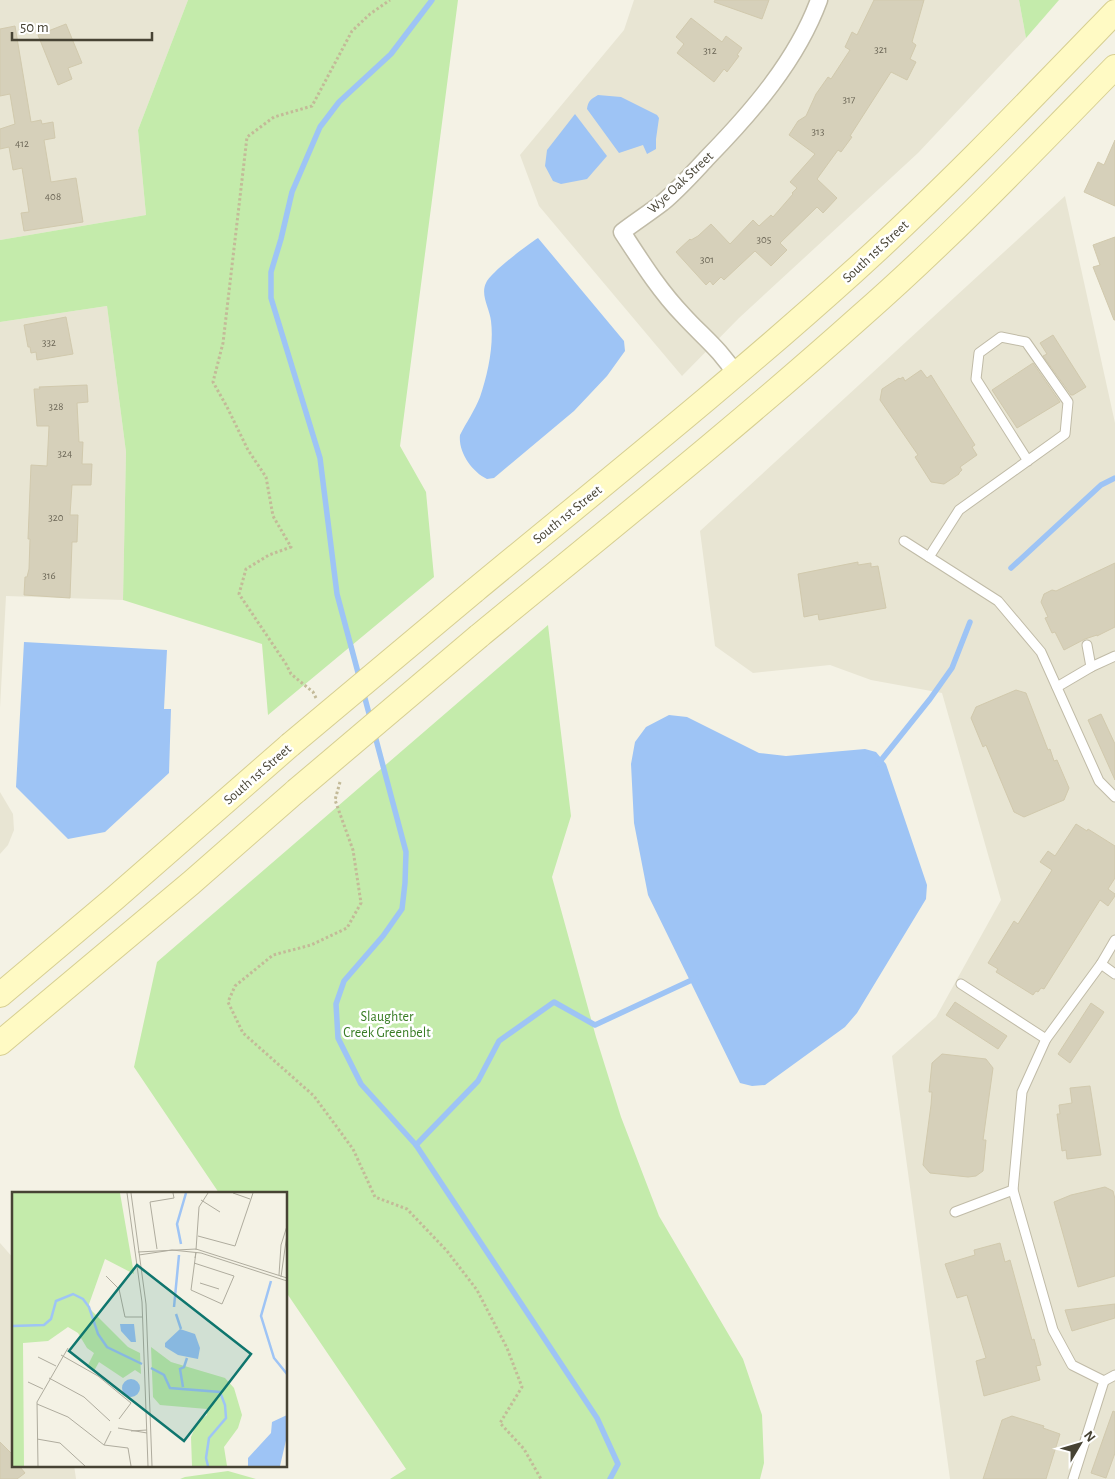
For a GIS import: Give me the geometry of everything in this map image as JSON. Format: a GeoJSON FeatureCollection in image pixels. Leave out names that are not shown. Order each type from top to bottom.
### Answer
{"type":"FeatureCollection","features":[{"type":"Feature","properties":{"kind":"main road","name":"South 1st Street"},"geometry":{"type":"LineString","coordinates":[[0,995],[474,591],[736,375],[898,231],[984,147],[1115,12]]}},
{"type":"Feature","properties":{"kind":"main road"},"geometry":{"type":"LineString","coordinates":[[0,1043],[191,883],[296,791],[754,408],[861,316],[970,216],[1115,67]]}},
{"type":"Feature","properties":{"kind":"main road"},"geometry":{"type":"LineString","coordinates":[[736,375],[754,408]]}},
{"type":"Feature","properties":{"kind":"street","name":"Wye Oak Street"},"geometry":{"type":"LineString","coordinates":[[736,375],[719,350],[664,294],[622,232],[662,203],[745,118],[774,82],[810,21],[819,0]]}},
{"type":"Feature","properties":{"kind":"lane"},"geometry":{"type":"LineString","coordinates":[[929,557],[959,510],[1028,461],[1065,434],[1068,402],[1026,342],[1001,337],[979,353],[976,379],[1028,461]]}},
{"type":"Feature","properties":{"kind":"lane"},"geometry":{"type":"LineString","coordinates":[[904,541],[998,601],[1041,652],[1099,781],[1115,796]]}},
{"type":"Feature","properties":{"kind":"lane"},"geometry":{"type":"LineString","coordinates":[[1087,645],[1091,667]]}},
{"type":"Feature","properties":{"kind":"lane"},"geometry":{"type":"LineString","coordinates":[[1057,687],[1091,667],[1115,656]]}},
{"type":"Feature","properties":{"kind":"lane"},"geometry":{"type":"LineString","coordinates":[[1104,1381],[1072,1365],[1053,1330],[1013,1190],[1022,1092],[1046,1039],[1101,964],[1115,940]]}},
{"type":"Feature","properties":{"kind":"lane"},"geometry":{"type":"LineString","coordinates":[[1101,964],[1115,974]]}},
{"type":"Feature","properties":{"kind":"lane"},"geometry":{"type":"LineString","coordinates":[[961,984],[1046,1039]]}},
{"type":"Feature","properties":{"kind":"lane"},"geometry":{"type":"LineString","coordinates":[[955,1212],[1013,1190]]}},
{"type":"Feature","properties":{"kind":"lane"},"geometry":{"type":"LineString","coordinates":[[1073,1479],[1104,1381],[1115,1375]]}},
{"type":"Feature","properties":{"kind":"shaded area"},"geometry":{"type":"Polygon","coordinates":[[[0,0],[188,0],[138,130],[146,215],[0,240],[0,0]]]}},
{"type":"Feature","properties":{"kind":"shaded area"},"geometry":{"type":"Polygon","coordinates":[[[634,0],[1019,0],[1026,38],[918,153],[739,318],[682,376],[539,206],[520,155],[624,30],[634,0]]]}},
{"type":"Feature","properties":{"kind":"shaded area"},"geometry":{"type":"Polygon","coordinates":[[[1065,196],[1115,423],[1115,1479],[950,1479],[892,1056],[936,1017],[1001,900],[942,693],[871,680],[830,665],[753,673],[715,646],[700,531],[1065,196]]]}},
{"type":"Feature","properties":{"kind":"shaded area"},"geometry":{"type":"Polygon","coordinates":[[[107,306],[126,452],[123,600],[6,596],[0,708],[0,322],[107,306]]]}},
{"type":"Feature","properties":{"kind":"shaded area"},"geometry":{"type":"Polygon","coordinates":[[[0,792],[13,814],[14,830],[8,845],[0,854],[0,792]]]}},
{"type":"Feature","properties":{"kind":"shaded area"},"geometry":{"type":"Polygon","coordinates":[[[0,1243],[12,1257],[12,1466],[74,1466],[76,1479],[0,1479],[0,1243]]]}},
{"type":"Feature","properties":{"kind":"green space"},"geometry":{"type":"Polygon","coordinates":[[[188,0],[458,0],[400,446],[426,492],[434,577],[268,715],[262,644],[123,600],[126,452],[107,306],[0,322],[0,240],[146,215],[138,130],[188,0]]]}},
{"type":"Feature","properties":{"kind":"green space"},"geometry":{"type":"Polygon","coordinates":[[[1019,0],[1059,0],[1026,38],[1019,0]]]}},
{"type":"Feature","properties":{"kind":"green space","name":"Slaughter Creek Greenbelt"},"geometry":{"type":"Polygon","coordinates":[[[548,625],[571,816],[552,877],[596,1037],[621,1117],[659,1216],[743,1359],[762,1415],[764,1463],[760,1479],[390,1479],[406,1469],[288,1295],[288,1192],[218,1192],[134,1067],[157,962],[548,625]]]}},
{"type":"Feature","properties":{"kind":"green space"},"geometry":{"type":"Polygon","coordinates":[[[228,1471],[256,1479],[180,1479],[185,1477],[228,1471]]]}},
{"type":"Feature","properties":{"kind":"water"},"geometry":{"type":"Polygon","coordinates":[[[598,95],[621,97],[657,115],[659,118],[656,149],[647,154],[643,145],[619,153],[587,109],[590,100],[598,95]]]}},
{"type":"Feature","properties":{"kind":"water"},"geometry":{"type":"Polygon","coordinates":[[[575,114],[607,156],[587,179],[561,184],[553,181],[545,166],[547,150],[575,114]]]}},
{"type":"Feature","properties":{"kind":"water"},"geometry":{"type":"Polygon","coordinates":[[[538,238],[624,341],[625,351],[607,376],[574,411],[494,478],[487,479],[476,472],[467,461],[460,441],[460,435],[480,397],[490,359],[492,330],[484,288],[489,278],[501,266],[538,238]]]}},
{"type":"Feature","properties":{"kind":"water"},"geometry":{"type":"Polygon","coordinates":[[[24,642],[167,650],[164,709],[171,709],[169,773],[105,832],[68,839],[16,787],[24,642]]]}},
{"type":"Feature","properties":{"kind":"water"},"geometry":{"type":"Polygon","coordinates":[[[669,715],[687,717],[759,753],[786,756],[865,749],[876,752],[886,764],[927,885],[926,899],[857,1013],[845,1027],[765,1085],[752,1086],[740,1083],[648,895],[634,823],[631,764],[635,742],[646,727],[669,715]]]}},
{"type":"Feature","properties":{"kind":"building"},"geometry":{"type":"Polygon","coordinates":[[[715,0],[769,0],[762,19],[714,2],[715,0]]]}},
{"type":"Feature","properties":{"kind":"building"},"geometry":{"type":"Polygon","coordinates":[[[874,0],[924,0],[912,42],[916,45],[910,59],[916,62],[907,80],[891,72],[850,136],[852,137],[841,152],[838,150],[817,179],[837,198],[823,213],[817,207],[780,243],[787,250],[771,266],[755,251],[724,280],[721,277],[713,285],[710,281],[706,285],[676,252],[711,224],[730,244],[753,220],[759,226],[771,215],[773,217],[793,194],[797,188],[790,182],[815,154],[789,135],[798,121],[806,116],[816,94],[828,77],[831,79],[850,50],[845,47],[852,32],[857,35],[874,0]]]}},
{"type":"Feature","properties":{"kind":"building"},"geometry":{"type":"Polygon","coordinates":[[[691,18],[722,42],[726,36],[742,48],[737,55],[739,56],[727,72],[724,69],[714,82],[677,53],[684,44],[676,37],[691,18]]]}},
{"type":"Feature","properties":{"kind":"building"},"geometry":{"type":"Polygon","coordinates":[[[66,24],[82,63],[68,68],[72,79],[58,85],[38,35],[66,24]]]}},
{"type":"Feature","properties":{"kind":"building"},"geometry":{"type":"Polygon","coordinates":[[[15,26],[31,122],[41,120],[42,124],[53,122],[55,138],[44,140],[51,182],[76,178],[83,222],[24,231],[21,213],[29,212],[22,168],[13,170],[9,147],[0,149],[0,129],[15,124],[10,94],[0,96],[0,29],[15,26]]]}},
{"type":"Feature","properties":{"kind":"building"},"geometry":{"type":"Polygon","coordinates":[[[1115,140],[1115,206],[1084,192],[1098,162],[1104,165],[1115,140]]]}},
{"type":"Feature","properties":{"kind":"building"},"geometry":{"type":"Polygon","coordinates":[[[1115,237],[1114,320],[1093,267],[1100,265],[1093,245],[1115,237]]]}},
{"type":"Feature","properties":{"kind":"building"},"geometry":{"type":"Polygon","coordinates":[[[66,317],[73,354],[37,360],[36,352],[31,353],[30,347],[28,347],[24,325],[66,317]]]}},
{"type":"Feature","properties":{"kind":"building"},"geometry":{"type":"Polygon","coordinates":[[[1053,335],[1086,387],[1073,395],[1071,395],[1043,356],[1047,354],[1040,343],[1053,335]]]}},
{"type":"Feature","properties":{"kind":"building"},"geometry":{"type":"Polygon","coordinates":[[[1033,363],[1060,402],[1017,428],[992,390],[1033,363]]]}},
{"type":"Feature","properties":{"kind":"building"},"geometry":{"type":"Polygon","coordinates":[[[921,370],[927,378],[931,375],[975,445],[972,447],[977,455],[960,467],[962,470],[959,474],[944,484],[931,482],[915,457],[918,455],[880,400],[882,389],[899,378],[903,377],[905,381],[921,370]]]}},
{"type":"Feature","properties":{"kind":"building"},"geometry":{"type":"Polygon","coordinates":[[[87,385],[88,402],[77,403],[79,442],[83,442],[82,464],[92,464],[91,485],[72,485],[70,515],[78,515],[77,542],[72,542],[70,598],[24,595],[25,577],[27,577],[29,569],[30,539],[28,539],[31,465],[47,466],[49,426],[37,426],[34,389],[40,389],[39,387],[87,385]]]}},
{"type":"Feature","properties":{"kind":"building"},"geometry":{"type":"Polygon","coordinates":[[[858,562],[858,565],[871,563],[871,567],[878,566],[886,608],[819,620],[818,614],[804,617],[798,574],[858,562]]]}},
{"type":"Feature","properties":{"kind":"building"},"geometry":{"type":"Polygon","coordinates":[[[1115,563],[1115,627],[1064,650],[1055,632],[1052,633],[1045,618],[1048,617],[1041,602],[1044,594],[1052,590],[1056,591],[1115,563]]]}},
{"type":"Feature","properties":{"kind":"building"},"geometry":{"type":"Polygon","coordinates":[[[1016,690],[1026,693],[1048,750],[1050,749],[1054,761],[1057,760],[1069,788],[1064,800],[1024,817],[1014,812],[986,745],[983,747],[971,718],[976,707],[1016,690]]]}},
{"type":"Feature","properties":{"kind":"building"},"geometry":{"type":"Polygon","coordinates":[[[1101,714],[1115,744],[1115,780],[1088,720],[1101,714]]]}},
{"type":"Feature","properties":{"kind":"building"},"geometry":{"type":"Polygon","coordinates":[[[1076,824],[1087,831],[1088,829],[1115,846],[1115,878],[1108,889],[1115,896],[1108,906],[1100,900],[1044,989],[1041,988],[1033,995],[996,972],[998,969],[988,963],[1014,921],[1018,924],[1052,870],[1040,862],[1048,851],[1055,856],[1076,824]]]}},
{"type":"Feature","properties":{"kind":"building"},"geometry":{"type":"Polygon","coordinates":[[[955,1002],[1007,1036],[998,1049],[946,1015],[955,1002]]]}},
{"type":"Feature","properties":{"kind":"building"},"geometry":{"type":"Polygon","coordinates":[[[1091,1003],[1104,1012],[1070,1063],[1058,1054],[1091,1003]]]}},
{"type":"Feature","properties":{"kind":"building"},"geometry":{"type":"Polygon","coordinates":[[[942,1054],[986,1059],[993,1068],[983,1140],[986,1140],[983,1171],[976,1176],[968,1177],[930,1173],[923,1165],[931,1105],[932,1092],[929,1092],[932,1063],[942,1054]]]}},
{"type":"Feature","properties":{"kind":"building"},"geometry":{"type":"Polygon","coordinates":[[[1090,1086],[1101,1155],[1067,1159],[1066,1150],[1062,1151],[1057,1114],[1060,1114],[1059,1105],[1072,1103],[1070,1088],[1090,1086]]]}},
{"type":"Feature","properties":{"kind":"building"},"geometry":{"type":"Polygon","coordinates":[[[1105,1187],[1113,1191],[1115,1199],[1115,1276],[1078,1287],[1054,1202],[1071,1195],[1105,1187]]]}},
{"type":"Feature","properties":{"kind":"building"},"geometry":{"type":"Polygon","coordinates":[[[1000,1243],[1005,1262],[1010,1260],[1032,1340],[1034,1339],[1041,1365],[1036,1366],[1040,1380],[984,1396],[976,1361],[986,1358],[967,1295],[957,1298],[945,1264],[975,1255],[974,1250],[1000,1243]]]}},
{"type":"Feature","properties":{"kind":"building"},"geometry":{"type":"Polygon","coordinates":[[[1115,1304],[1115,1318],[1072,1331],[1065,1310],[1115,1304]]]}},
{"type":"Feature","properties":{"kind":"building"},"geometry":{"type":"Polygon","coordinates":[[[1113,1411],[1115,1412],[1115,1453],[1106,1478],[1091,1473],[1113,1411]]]}},
{"type":"Feature","properties":{"kind":"building"},"geometry":{"type":"Polygon","coordinates":[[[1012,1416],[1044,1426],[1043,1428],[1060,1434],[1046,1479],[983,1479],[1002,1420],[1012,1416]]]}},
{"type":"Feature","properties":{"kind":"building"},"geometry":{"type":"Polygon","coordinates":[[[0,1442],[12,1454],[12,1466],[20,1466],[25,1473],[17,1479],[0,1479],[0,1442]]]}},
{"type":"Feature","properties":{"kind":"waterway"},"geometry":{"type":"LineString","coordinates":[[360,680],[337,594],[320,458],[271,298],[271,272],[292,192],[320,127],[339,102],[391,54],[432,0]]}},
{"type":"Feature","properties":{"kind":"waterway"},"geometry":{"type":"LineString","coordinates":[[1011,568],[1101,485],[1115,478]]}},
{"type":"Feature","properties":{"kind":"waterway"},"geometry":{"type":"LineString","coordinates":[[878,764],[930,699],[952,668],[970,622]]}},
{"type":"Feature","properties":{"kind":"waterway"},"geometry":{"type":"LineString","coordinates":[[363,691],[371,721]]}},
{"type":"Feature","properties":{"kind":"waterway"},"geometry":{"type":"LineString","coordinates":[[374,732],[406,852],[402,909],[383,936],[344,981],[336,1004],[338,1038],[361,1084],[416,1145],[597,1418],[618,1464],[610,1479]]}},
{"type":"Feature","properties":{"kind":"waterway"},"geometry":{"type":"LineString","coordinates":[[416,1145],[478,1081],[499,1041],[554,1002],[595,1025],[696,978]]}}]}
